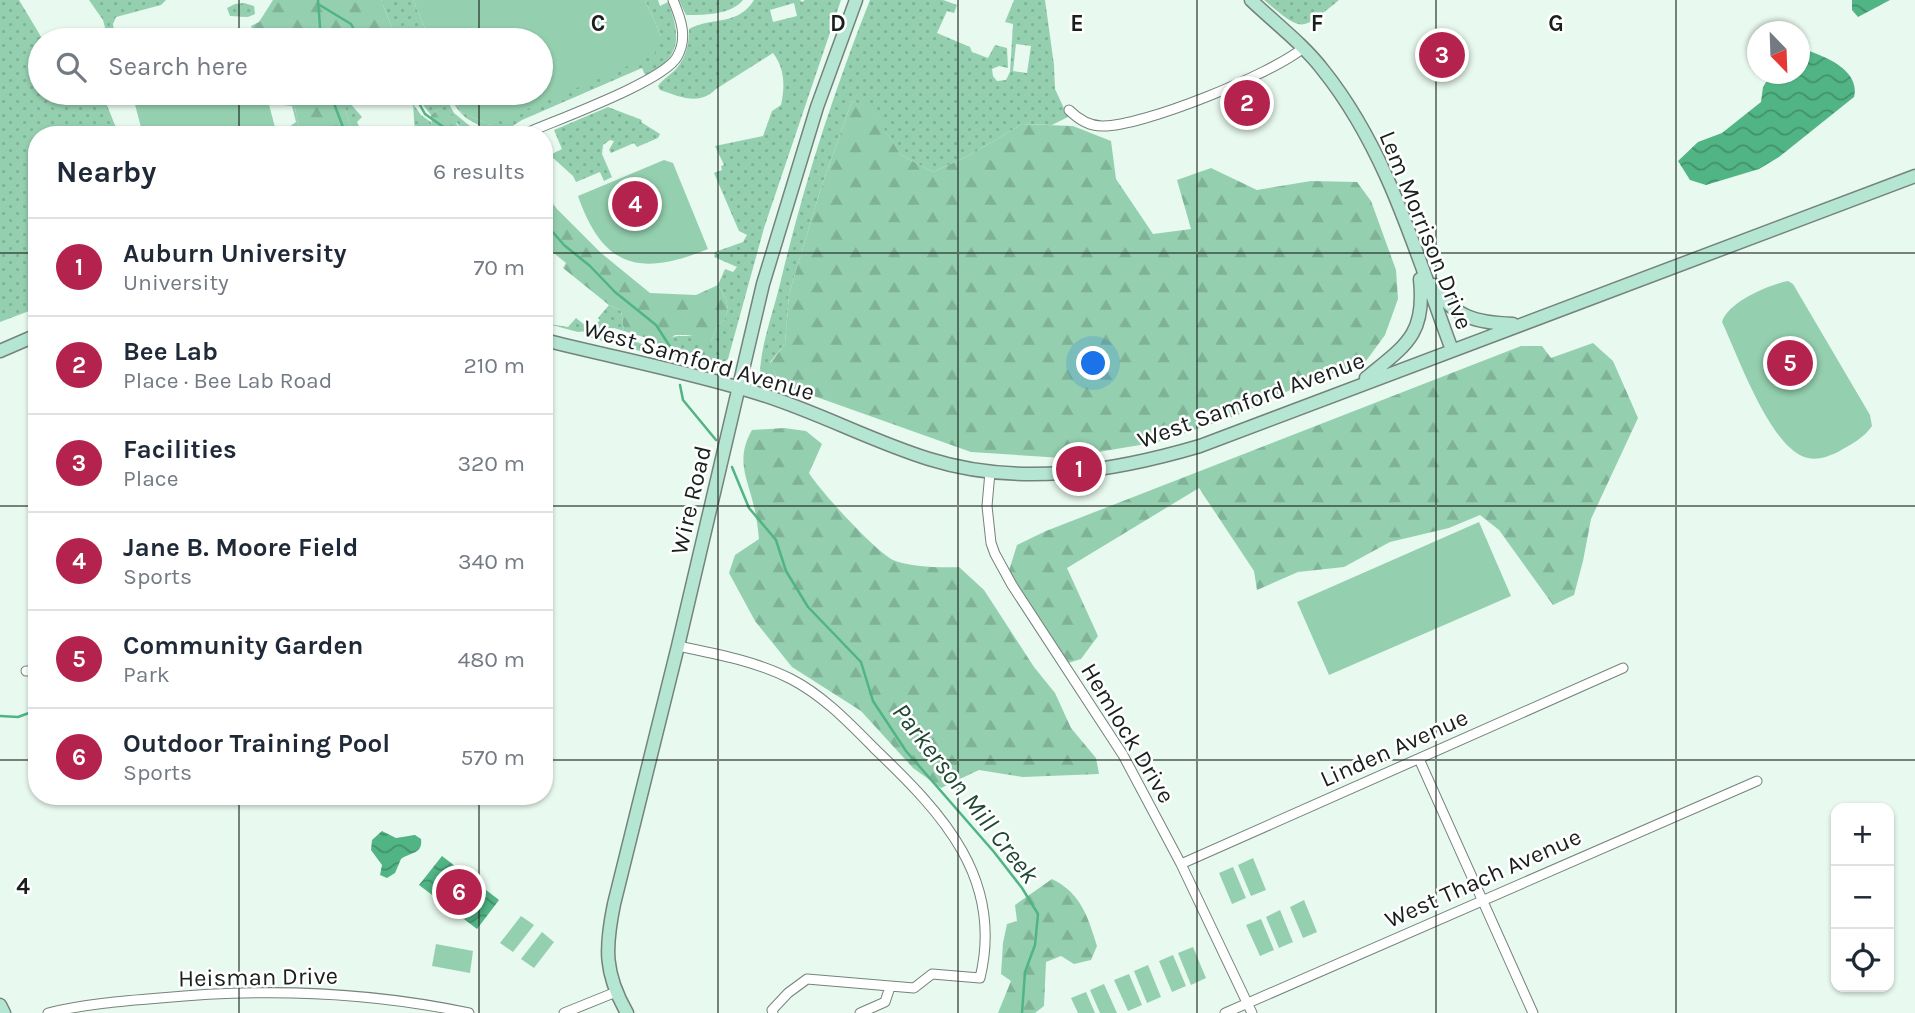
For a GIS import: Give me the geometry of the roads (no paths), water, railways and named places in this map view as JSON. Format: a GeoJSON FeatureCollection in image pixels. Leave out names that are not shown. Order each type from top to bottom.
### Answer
{"type":"FeatureCollection","features":[{"type":"Feature","properties":{"kind":"street"},"geometry":{"type":"LineString","coordinates":[[542,126],[665,71],[676,60],[682,42],[682,22],[673,0]]}},
{"type":"Feature","properties":{"kind":"street","name":"Wire Road"},"geometry":{"type":"LineString","coordinates":[[627,1013],[616,992],[607,961],[611,921],[774,242],[817,107],[856,0]]}},
{"type":"Feature","properties":{"kind":"street","name":"Lem Morrison Drive"},"geometry":{"type":"LineString","coordinates":[[1251,0],[1303,48],[1337,89],[1364,132],[1387,177],[1452,350]]}},
{"type":"Feature","properties":{"kind":"street"},"geometry":{"type":"LineString","coordinates":[[1069,110],[1086,123],[1102,126],[1123,124],[1156,115],[1276,66],[1303,48]]}},
{"type":"Feature","properties":{"kind":"street","name":"West Samford Avenue"},"geometry":{"type":"LineString","coordinates":[[553,342],[738,389],[822,417],[929,459],[990,472],[1057,474],[1091,471],[1147,461],[1200,446],[1915,176]]}},
{"type":"Feature","properties":{"kind":"street"},"geometry":{"type":"LineString","coordinates":[[1420,265],[1442,300],[1459,313],[1476,320],[1520,324]]}},
{"type":"Feature","properties":{"kind":"street"},"geometry":{"type":"LineString","coordinates":[[1358,385],[1398,352],[1415,331],[1422,313],[1420,265]]}},
{"type":"Feature","properties":{"kind":"street"},"geometry":{"type":"LineString","coordinates":[[0,351],[28,339]]}},
{"type":"Feature","properties":{"kind":"street","name":"Hemlock Drive"},"geometry":{"type":"LineString","coordinates":[[990,472],[988,506],[991,542],[995,554],[1012,585],[1123,755],[1181,864],[1252,1013]]}},
{"type":"Feature","properties":{"kind":"street"},"geometry":{"type":"LineString","coordinates":[[678,646],[759,666],[790,679],[819,697],[912,784],[940,817],[960,845],[975,876],[985,909],[985,955],[980,978],[932,974],[914,988],[807,979],[788,993],[772,1010],[773,1013]]}},
{"type":"Feature","properties":{"kind":"street","name":"Linden Avenue"},"geometry":{"type":"LineString","coordinates":[[1181,864],[1623,668]]}},
{"type":"Feature","properties":{"kind":"street"},"geometry":{"type":"LineString","coordinates":[[1419,759],[1533,1013]]}},
{"type":"Feature","properties":{"kind":"street","name":"West Thach Avenue"},"geometry":{"type":"LineString","coordinates":[[1225,1013],[1757,781]]}},
{"type":"Feature","properties":{"kind":"street"},"geometry":{"type":"LineString","coordinates":[[860,1013],[885,1002],[890,987]]}},
{"type":"Feature","properties":{"kind":"street","name":"Heisman Drive"},"geometry":{"type":"LineString","coordinates":[[48,1013],[87,1005],[205,994],[291,991],[407,1002],[469,1013]]}},
{"type":"Feature","properties":{"kind":"street"},"geometry":{"type":"LineString","coordinates":[[564,1013],[616,992]]}},
{"type":"Feature","properties":{"kind":"street"},"geometry":{"type":"LineString","coordinates":[[0,1005],[4,1013]]}},
{"type":"Feature","properties":{"kind":"water"},"geometry":{"type":"Polygon","coordinates":[[[1852,0],[1890,0],[1858,17],[1852,10],[1852,0]]]}},
{"type":"Feature","properties":{"kind":"water"},"geometry":{"type":"Polygon","coordinates":[[[1810,52],[1829,59],[1846,71],[1855,87],[1854,97],[1779,157],[1759,169],[1706,185],[1690,180],[1678,161],[1698,142],[1722,133],[1761,102],[1765,84],[1810,84],[1810,52]]]}},
{"type":"Feature","properties":{"kind":"water"},"geometry":{"type":"Polygon","coordinates":[[[382,831],[396,838],[415,835],[421,839],[418,850],[401,859],[395,873],[387,878],[380,875],[382,865],[371,850],[372,840],[382,831]]]}},
{"type":"Feature","properties":{"kind":"water"},"geometry":{"type":"Polygon","coordinates":[[[442,856],[499,900],[477,929],[419,885],[442,856]]]}},
{"type":"Feature","properties":{"kind":"waterway","name":"Parkerson Mill Creek"},"geometry":{"type":"LineString","coordinates":[[318,0],[320,28]]}},
{"type":"Feature","properties":{"kind":"waterway","name":"Parkerson Mill Creek"},"geometry":{"type":"LineString","coordinates":[[318,4],[353,28]]}},
{"type":"Feature","properties":{"kind":"waterway","name":"Parkerson Mill Creek"},"geometry":{"type":"LineString","coordinates":[[335,105],[343,126]]}},
{"type":"Feature","properties":{"kind":"waterway","name":"Parkerson Mill Creek"},"geometry":{"type":"LineString","coordinates":[[420,105],[425,114],[442,126]]}},
{"type":"Feature","properties":{"kind":"waterway","name":"Parkerson Mill Creek"},"geometry":{"type":"LineString","coordinates":[[553,232],[615,292],[656,325],[673,351]]}},
{"type":"Feature","properties":{"kind":"waterway","name":"Parkerson Mill Creek"},"geometry":{"type":"LineString","coordinates":[[680,385],[683,400],[716,440]]}},
{"type":"Feature","properties":{"kind":"waterway","name":"Parkerson Mill Creek"},"geometry":{"type":"LineString","coordinates":[[732,467],[749,508],[776,540],[786,571],[808,607],[861,662],[873,701],[906,751],[994,852],[1038,914],[1035,945],[1025,972],[1022,1013]]}},
{"type":"Feature","properties":{"kind":"waterway","name":"Parkerson Mill Creek"},"geometry":{"type":"LineString","coordinates":[[0,716],[18,717],[28,713]]}},
{"type":"Feature","properties":{"kind":"place","name":"Facilities"},"geometry":{"type":"Point","coordinates":[1442,55]}},
{"type":"Feature","properties":{"kind":"place","name":"Bee Lab"},"geometry":{"type":"Point","coordinates":[1247,103]}},
{"type":"Feature","properties":{"kind":"place","name":"Jane B. Moore Field"},"geometry":{"type":"Point","coordinates":[635,204]}},
{"type":"Feature","properties":{"kind":"place","name":"Community Garden"},"geometry":{"type":"Point","coordinates":[1790,363]}},
{"type":"Feature","properties":{"kind":"place","name":"Auburn University"},"geometry":{"type":"Point","coordinates":[1079,469]}},
{"type":"Feature","properties":{"kind":"place","name":"Outdoor Training Pool"},"geometry":{"type":"Point","coordinates":[459,892]}}]}
